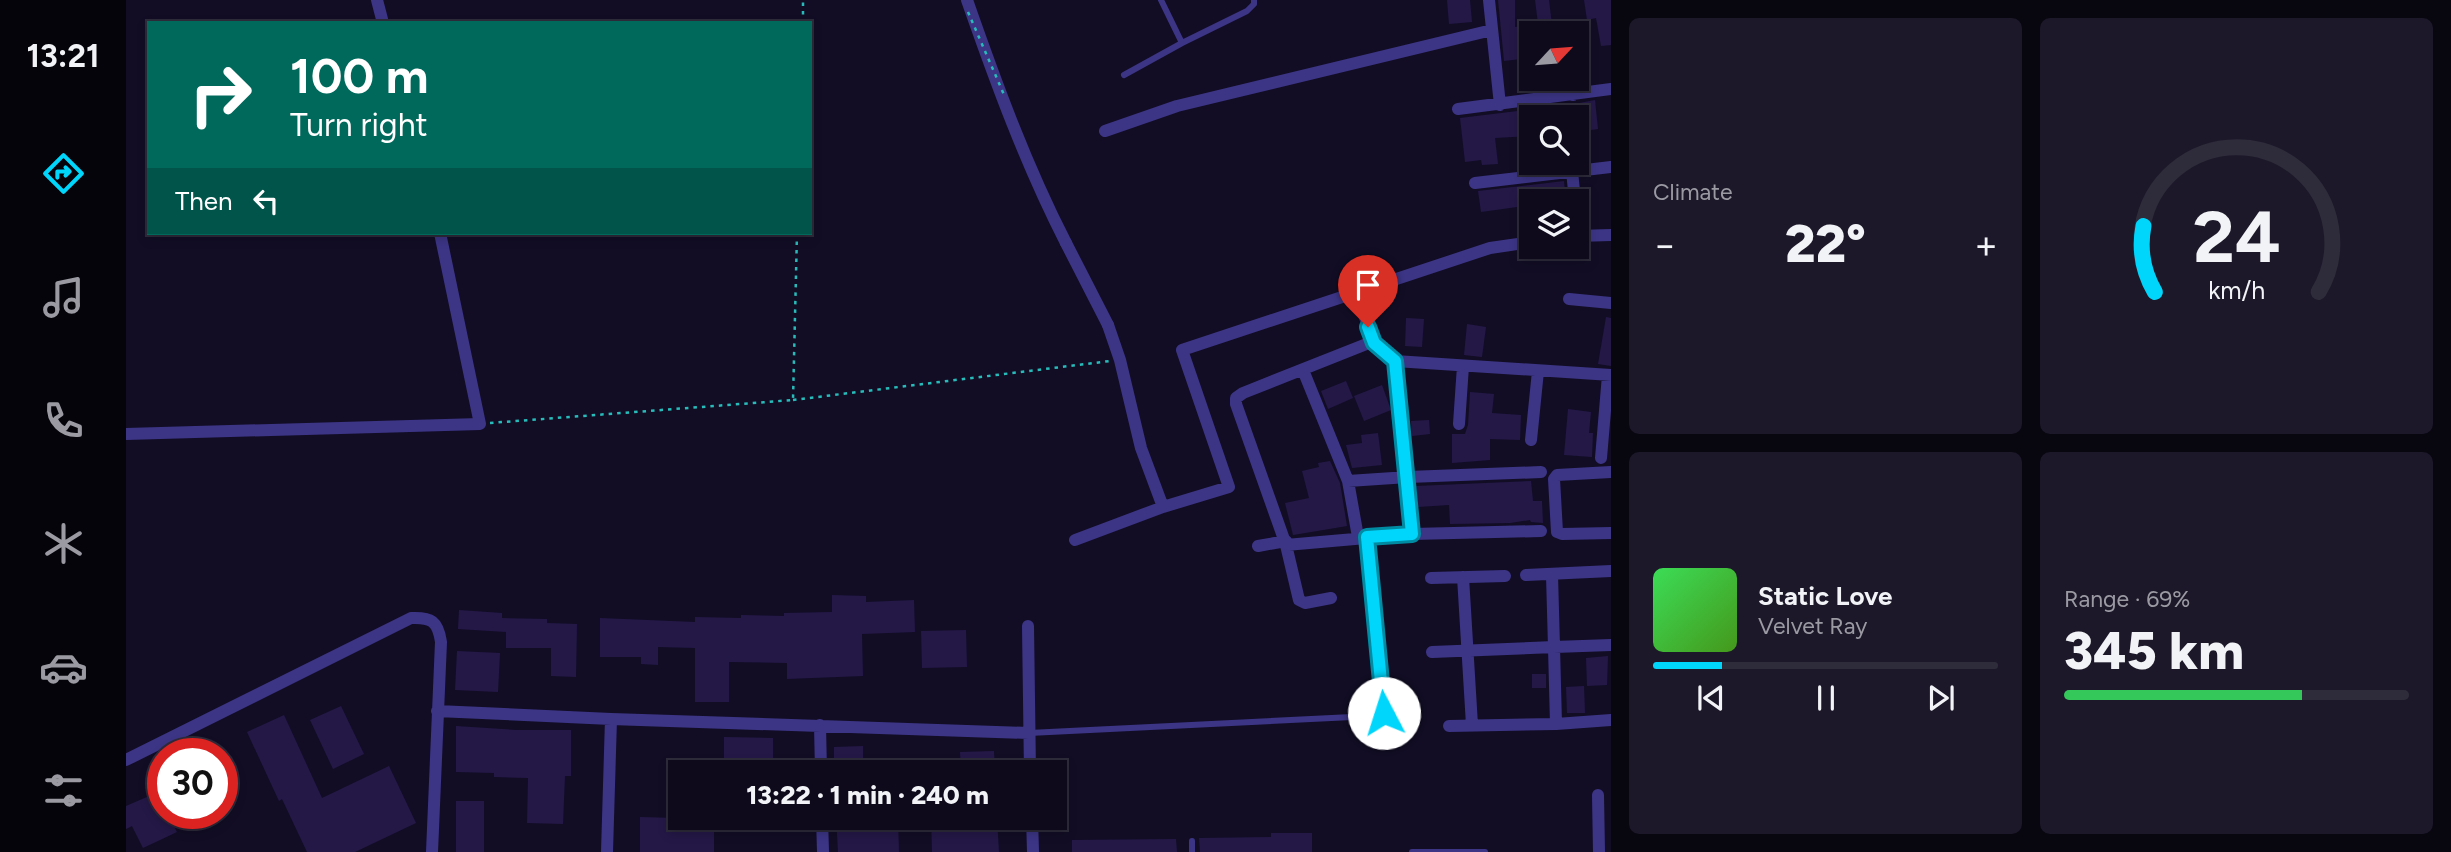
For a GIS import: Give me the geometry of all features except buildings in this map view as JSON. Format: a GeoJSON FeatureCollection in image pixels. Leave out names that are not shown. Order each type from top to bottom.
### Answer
{"type":"FeatureCollection","features":[{"type":"Feature","properties":{"kind":"street"},"geometry":{"type":"LineString","coordinates":[[377,0],[382,21]]}},
{"type":"Feature","properties":{"kind":"street"},"geometry":{"type":"LineString","coordinates":[[1489,0],[1500,105]]}},
{"type":"Feature","properties":{"kind":"street"},"geometry":{"type":"LineString","coordinates":[[967,6],[1039,189],[1108,325],[1121,360],[1141,449],[1163,507]]}},
{"type":"Feature","properties":{"kind":"street"},"geometry":{"type":"LineString","coordinates":[[1105,131],[1177,106],[1492,30]]}},
{"type":"Feature","properties":{"kind":"street"},"geometry":{"type":"LineString","coordinates":[[1458,108],[1500,105],[1611,89]]}},
{"type":"Feature","properties":{"kind":"street"},"geometry":{"type":"LineString","coordinates":[[1573,91],[1573,95]]}},
{"type":"Feature","properties":{"kind":"street"},"geometry":{"type":"LineString","coordinates":[[1589,169],[1611,167]]}},
{"type":"Feature","properties":{"kind":"street"},"geometry":{"type":"LineString","coordinates":[[1475,183],[1540,175]]}},
{"type":"Feature","properties":{"kind":"street"},"geometry":{"type":"LineString","coordinates":[[126,434],[480,424],[440,235]]}},
{"type":"Feature","properties":{"kind":"street"},"geometry":{"type":"LineString","coordinates":[[1589,236],[1611,235]]}},
{"type":"Feature","properties":{"kind":"street"},"geometry":{"type":"LineString","coordinates":[[1075,540],[1163,507],[1229,487],[1182,350],[1490,248],[1519,244]]}},
{"type":"Feature","properties":{"kind":"street"},"geometry":{"type":"LineString","coordinates":[[1569,299],[1611,303]]}},
{"type":"Feature","properties":{"kind":"street"},"geometry":{"type":"LineString","coordinates":[[1363,312],[1374,343],[1395,361],[1610,375],[1601,458]]}},
{"type":"Feature","properties":{"kind":"street"},"geometry":{"type":"LineString","coordinates":[[1331,598],[1305,603],[1299,600],[1286,543],[1236,398],[1374,343]]}},
{"type":"Feature","properties":{"kind":"street"},"geometry":{"type":"LineString","coordinates":[[1395,361],[1412,534]]}},
{"type":"Feature","properties":{"kind":"street"},"geometry":{"type":"LineString","coordinates":[[1459,424],[1463,366]]}},
{"type":"Feature","properties":{"kind":"street"},"geometry":{"type":"LineString","coordinates":[[1303,370],[1348,481],[1363,537],[1384,713]]}},
{"type":"Feature","properties":{"kind":"street"},"geometry":{"type":"LineString","coordinates":[[1531,440],[1538,371]]}},
{"type":"Feature","properties":{"kind":"street"},"geometry":{"type":"LineString","coordinates":[[1348,481],[1541,472]]}},
{"type":"Feature","properties":{"kind":"street"},"geometry":{"type":"LineString","coordinates":[[1611,472],[1557,475],[1553,479],[1557,532],[1611,533]]}},
{"type":"Feature","properties":{"kind":"street"},"geometry":{"type":"LineString","coordinates":[[1258,546],[1412,534],[1541,531]]}},
{"type":"Feature","properties":{"kind":"street"},"geometry":{"type":"LineString","coordinates":[[1526,575],[1611,571]]}},
{"type":"Feature","properties":{"kind":"street"},"geometry":{"type":"LineString","coordinates":[[1552,575],[1556,724]]}},
{"type":"Feature","properties":{"kind":"street"},"geometry":{"type":"LineString","coordinates":[[1431,578],[1506,576]]}},
{"type":"Feature","properties":{"kind":"street"},"geometry":{"type":"LineString","coordinates":[[1463,577],[1472,725]]}},
{"type":"Feature","properties":{"kind":"street"},"geometry":{"type":"LineString","coordinates":[[126,760],[411,618],[424,617],[440,630],[441,642],[432,852]]}},
{"type":"Feature","properties":{"kind":"street"},"geometry":{"type":"LineString","coordinates":[[1028,626],[1030,760]]}},
{"type":"Feature","properties":{"kind":"street"},"geometry":{"type":"LineString","coordinates":[[1432,652],[1611,645]]}},
{"type":"Feature","properties":{"kind":"street"},"geometry":{"type":"LineString","coordinates":[[437,711],[1029,733]]}},
{"type":"Feature","properties":{"kind":"street"},"geometry":{"type":"LineString","coordinates":[[607,852],[611,719]]}},
{"type":"Feature","properties":{"kind":"street"},"geometry":{"type":"LineString","coordinates":[[1449,726],[1611,720]]}},
{"type":"Feature","properties":{"kind":"street"},"geometry":{"type":"LineString","coordinates":[[820,725],[821,760]]}},
{"type":"Feature","properties":{"kind":"street"},"geometry":{"type":"LineString","coordinates":[[1598,795],[1599,852]]}},
{"type":"Feature","properties":{"kind":"street"},"geometry":{"type":"LineString","coordinates":[[822,830],[823,852]]}},
{"type":"Feature","properties":{"kind":"street"},"geometry":{"type":"LineString","coordinates":[[1032,830],[1033,852]]}},
{"type":"Feature","properties":{"kind":"lane"},"geometry":{"type":"LineString","coordinates":[[1161,0],[1182,43]]}},
{"type":"Feature","properties":{"kind":"lane"},"geometry":{"type":"LineString","coordinates":[[1124,75],[1247,10],[1254,4],[1254,0]]}},
{"type":"Feature","properties":{"kind":"lane"},"geometry":{"type":"LineString","coordinates":[[1029,733],[1352,717]]}},
{"type":"Feature","properties":{"kind":"lane"},"geometry":{"type":"LineString","coordinates":[[1192,841],[1192,852]]}},
{"type":"Feature","properties":{"kind":"lane"},"geometry":{"type":"LineString","coordinates":[[1412,852],[1485,852]]}},
{"type":"Feature","properties":{"kind":"path"},"geometry":{"type":"LineString","coordinates":[[803,0],[803,21]]}},
{"type":"Feature","properties":{"kind":"path"},"geometry":{"type":"LineString","coordinates":[[967,6],[1005,97]]}},
{"type":"Feature","properties":{"kind":"path"},"geometry":{"type":"LineString","coordinates":[[793,400],[797,235]]}},
{"type":"Feature","properties":{"kind":"path"},"geometry":{"type":"LineString","coordinates":[[480,424],[793,400],[1121,360]]}},
{"type":"Feature","properties":{"kind":"route"},"geometry":{"type":"LineString","coordinates":[[1368,327],[1374,343],[1395,361],[1412,534],[1367,537],[1384,713]]}}]}
